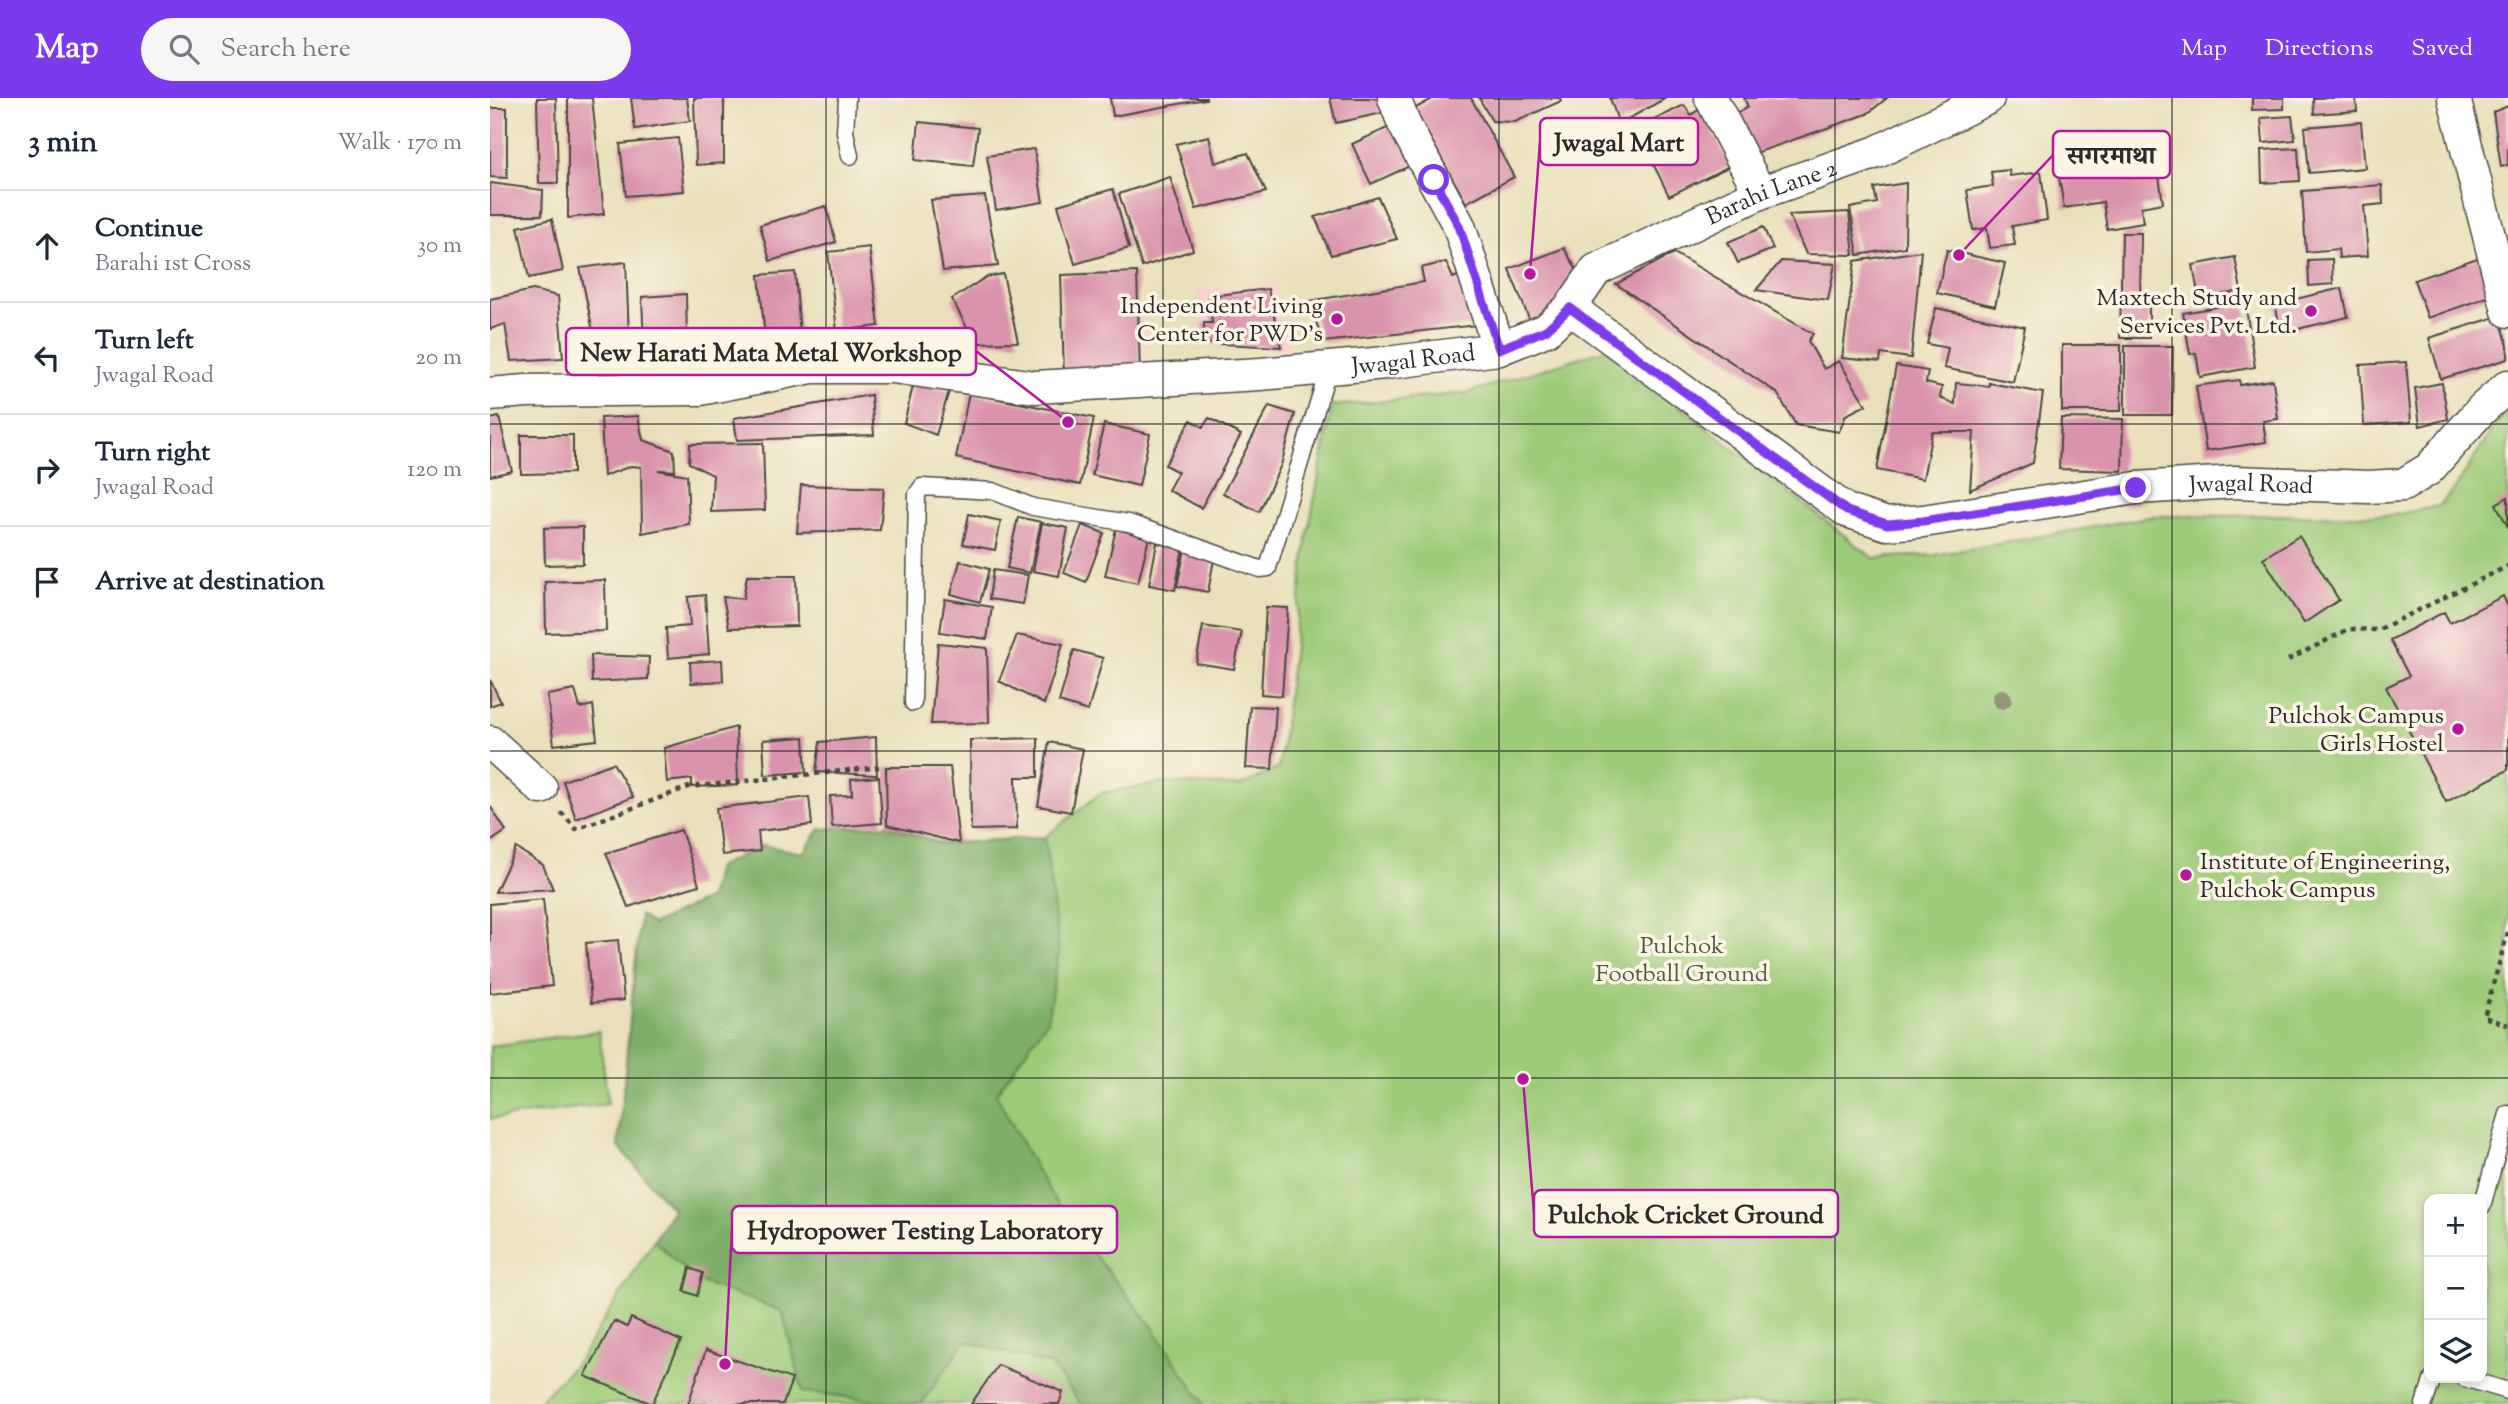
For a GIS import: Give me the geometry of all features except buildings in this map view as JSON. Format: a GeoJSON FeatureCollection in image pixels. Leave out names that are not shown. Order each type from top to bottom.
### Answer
{"type":"FeatureCollection","features":[{"type":"Feature","properties":{"kind":"street"},"geometry":{"type":"LineString","coordinates":[[1394,98],[1404,124],[1459,226],[1499,349]]}},
{"type":"Feature","properties":{"kind":"street"},"geometry":{"type":"LineString","coordinates":[[1711,98],[1760,193]]}},
{"type":"Feature","properties":{"kind":"street","name":"Barahi Lane 2"},"geometry":{"type":"LineString","coordinates":[[1570,308],[1597,270],[1760,193],[1877,152],[1988,98]]}},
{"type":"Feature","properties":{"kind":"street"},"geometry":{"type":"LineString","coordinates":[[2454,98],[2508,311]]}},
{"type":"Feature","properties":{"kind":"street","name":"Jwagal Road"},"geometry":{"type":"LineString","coordinates":[[490,394],[526,391],[700,390],[812,367],[892,367],[1035,387],[1260,374],[1499,349],[1546,330],[1570,308],[1847,511],[1887,524],[1923,521],[2136,488],[2235,482],[2368,487],[2403,485],[2429,469],[2481,410],[2508,386]]}},
{"type":"Feature","properties":{"kind":"street"},"geometry":{"type":"LineString","coordinates":[[490,742],[541,788]]}},
{"type":"Feature","properties":{"kind":"lane"},"geometry":{"type":"LineString","coordinates":[[847,98],[845,132],[850,156]]}},
{"type":"Feature","properties":{"kind":"lane"},"geometry":{"type":"LineString","coordinates":[[913,703],[917,494],[922,487],[993,491],[1033,507],[1129,523],[1260,569],[1268,568],[1329,367]]}},
{"type":"Feature","properties":{"kind":"lane"},"geometry":{"type":"LineString","coordinates":[[2485,1194],[2508,1114]]}},
{"type":"Feature","properties":{"kind":"lane"},"geometry":{"type":"LineString","coordinates":[[2424,1404],[2431,1383]]}},
{"type":"Feature","properties":{"kind":"lane"},"geometry":{"type":"LineString","coordinates":[[2481,1383],[2508,1391]]}},
{"type":"Feature","properties":{"kind":"path"},"geometry":{"type":"LineString","coordinates":[[2288,660],[2350,629],[2378,630],[2508,566]]}},
{"type":"Feature","properties":{"kind":"path"},"geometry":{"type":"LineString","coordinates":[[541,788],[576,830],[689,786],[879,767]]}},
{"type":"Feature","properties":{"kind":"path"},"geometry":{"type":"LineString","coordinates":[[2508,932],[2484,1017],[2508,1025]]}},
{"type":"Feature","properties":{"kind":"shaded area"},"geometry":{"type":"Polygon","coordinates":[[[1276,284],[1290,349],[1200,346],[1197,289],[1276,284]]]}},
{"type":"Feature","properties":{"kind":"green space","name":"Pulchok Football Ground"},"geometry":{"type":"Polygon","coordinates":[[[1606,349],[1873,558],[1935,555],[2155,516],[2393,515],[2439,506],[2456,487],[2495,425],[2508,411],[2508,1404],[537,1404],[579,1360],[673,1210],[618,1146],[652,925],[803,853],[1045,837],[1101,793],[1164,783],[1240,786],[1279,768],[1307,539],[1332,406],[1467,393],[1606,349]]]}},
{"type":"Feature","properties":{"kind":"green space"},"geometry":{"type":"Polygon","coordinates":[[[887,825],[943,844],[1045,837],[1059,951],[1047,1021],[996,1094],[1037,1171],[1070,1225],[1150,1323],[1204,1404],[1081,1404],[1051,1365],[965,1341],[921,1404],[803,1392],[782,1311],[695,1280],[654,1240],[673,1209],[618,1146],[640,915],[652,925],[709,898],[717,867],[763,845],[803,853],[820,829],[887,825]]]}},
{"type":"Feature","properties":{"kind":"green space"},"geometry":{"type":"Polygon","coordinates":[[[599,1031],[608,1104],[490,1119],[490,1046],[599,1031]]]}},
{"type":"Feature","properties":{"kind":"place","name":"सगरमाथा"},"geometry":{"type":"Point","coordinates":[1959,255]}},
{"type":"Feature","properties":{"kind":"place","name":"Jwagal Mart"},"geometry":{"type":"Point","coordinates":[1530,274]}},
{"type":"Feature","properties":{"kind":"place","name":"Maxtech Study and Services Pvt. Ltd."},"geometry":{"type":"Point","coordinates":[2311,311]}},
{"type":"Feature","properties":{"kind":"place","name":"Independent Living Center for PWD's"},"geometry":{"type":"Point","coordinates":[1337,319]}},
{"type":"Feature","properties":{"kind":"place","name":"New Harati Mata Metal Workshop"},"geometry":{"type":"Point","coordinates":[1068,422]}},
{"type":"Feature","properties":{"kind":"place","name":"Pulchok Campus Girls Hostel"},"geometry":{"type":"Point","coordinates":[2458,729]}},
{"type":"Feature","properties":{"kind":"place","name":"Institute of Engineering, Pulchok Campus"},"geometry":{"type":"Point","coordinates":[2186,875]}},
{"type":"Feature","properties":{"kind":"place","name":"Pulchok Cricket Ground"},"geometry":{"type":"Point","coordinates":[1523,1079]}},
{"type":"Feature","properties":{"kind":"place","name":"Hydropower Testing Laboratory"},"geometry":{"type":"Point","coordinates":[725,1364]}},
{"type":"Feature","properties":{"kind":"route"},"geometry":{"type":"LineString","coordinates":[[1434,180],[1459,226],[1499,349],[1546,330],[1570,308],[1847,511],[1887,524],[1923,521],[2136,488]]}}]}
